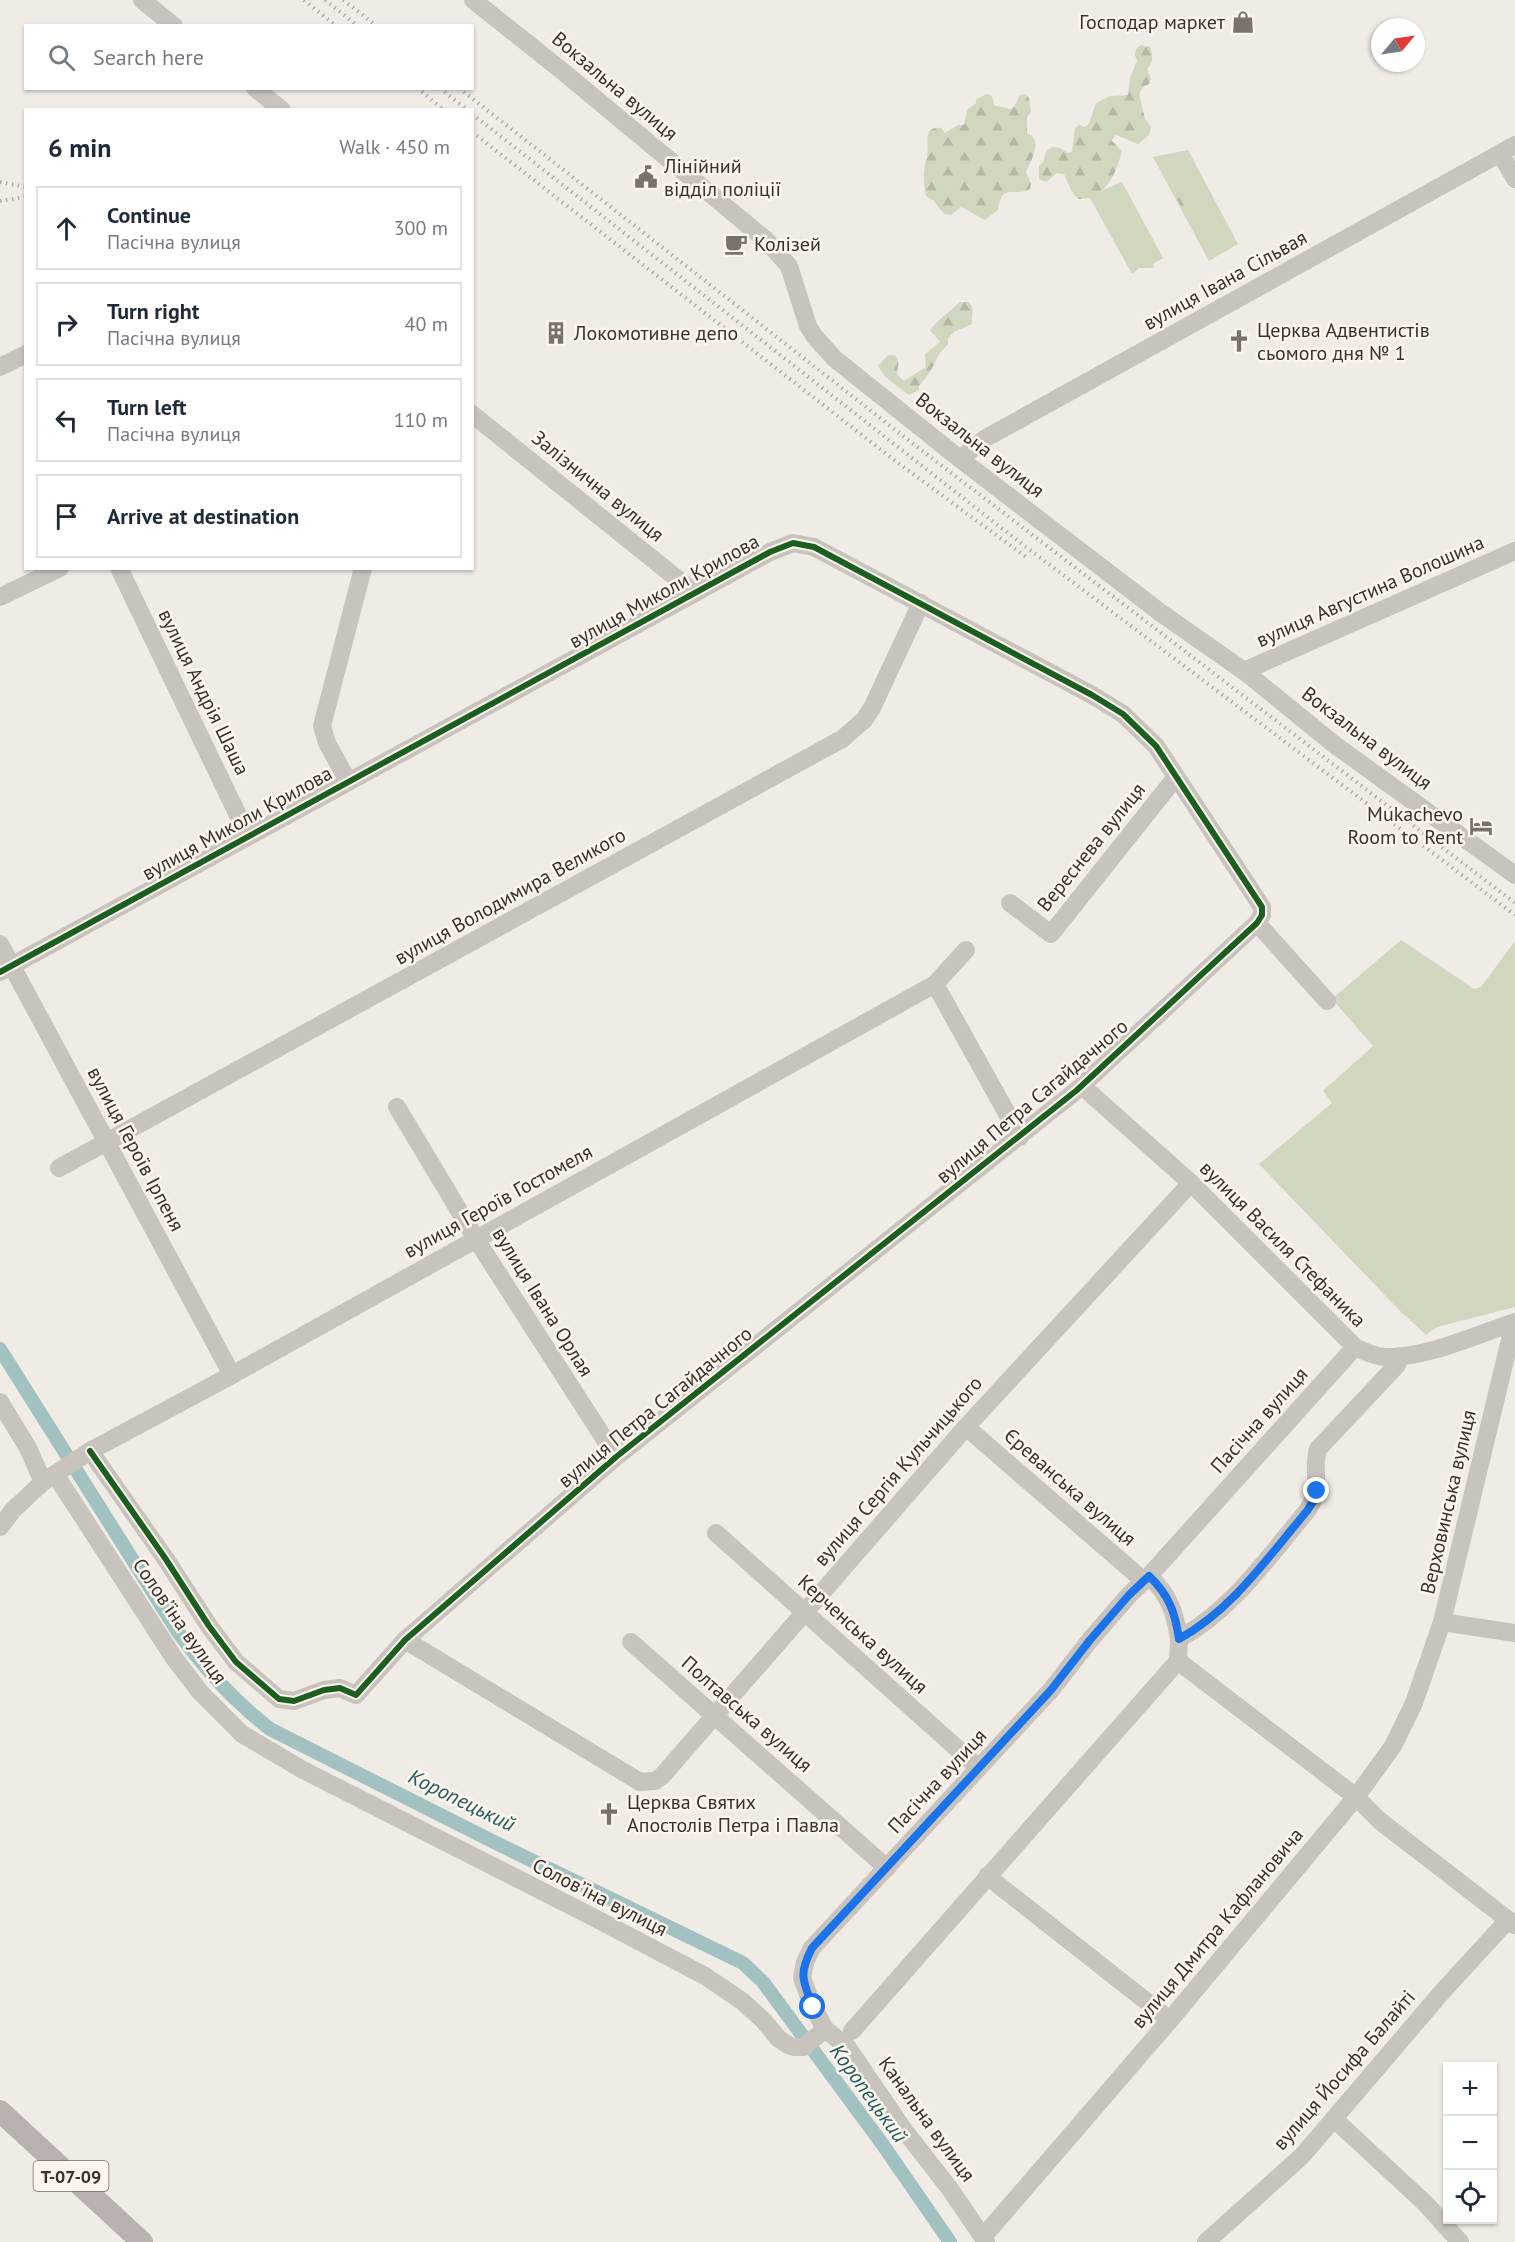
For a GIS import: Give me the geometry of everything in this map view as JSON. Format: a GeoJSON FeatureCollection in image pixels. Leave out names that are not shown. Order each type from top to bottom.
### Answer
{"type":"FeatureCollection","features":[{"type":"Feature","properties":{"kind":"main road","name":"Т-07-09"},"geometry":{"type":"LineString","coordinates":[[0,2111],[142,2242]]}},
{"type":"Feature","properties":{"kind":"street"},"geometry":{"type":"LineString","coordinates":[[142,0],[172,24]]}},
{"type":"Feature","properties":{"kind":"street","name":"Вокзальна вулиця"},"geometry":{"type":"LineString","coordinates":[[473,0],[570,77],[766,240],[789,266],[808,326],[835,359],[960,459],[1161,613],[1244,671],[1335,745],[1515,875]]}},
{"type":"Feature","properties":{"kind":"street"},"geometry":{"type":"LineString","coordinates":[[257,90],[280,108]]}},
{"type":"Feature","properties":{"kind":"street"},"geometry":{"type":"LineString","coordinates":[[1508,149],[1515,179]]}},
{"type":"Feature","properties":{"kind":"street","name":"вулиця Івана Сільвая"},"geometry":{"type":"LineString","coordinates":[[960,459],[986,438],[1508,149]]}},
{"type":"Feature","properties":{"kind":"street"},"geometry":{"type":"LineString","coordinates":[[0,367],[24,360]]}},
{"type":"Feature","properties":{"kind":"street","name":"Залізнична вулиця"},"geometry":{"type":"LineString","coordinates":[[474,416],[695,593]]}},
{"type":"Feature","properties":{"kind":"street","name":"вулиця Миколи Крилова"},"geometry":{"type":"LineString","coordinates":[[6,968],[776,549],[793,543],[814,547],[1123,714],[1156,746],[1259,900],[1262,915],[1257,923]]}},
{"type":"Feature","properties":{"kind":"street","name":"вулиця Августина Волошина"},"geometry":{"type":"LineString","coordinates":[[1244,671],[1515,551]]}},
{"type":"Feature","properties":{"kind":"street"},"geometry":{"type":"LineString","coordinates":[[0,597],[56,570]]}},
{"type":"Feature","properties":{"kind":"street","name":"вулиця Андрія Шаша"},"geometry":{"type":"LineString","coordinates":[[120,570],[248,836]]}},
{"type":"Feature","properties":{"kind":"street"},"geometry":{"type":"LineString","coordinates":[[348,781],[327,743],[322,726],[362,570]]}},
{"type":"Feature","properties":{"kind":"street","name":"вулиця Володимира Великого"},"geometry":{"type":"LineString","coordinates":[[59,1168],[843,739],[854,731],[872,708],[921,603]]}},
{"type":"Feature","properties":{"kind":"street","name":"Вереснева вулиця"},"geometry":{"type":"LineString","coordinates":[[1010,903],[1051,934],[1176,777]]}},
{"type":"Feature","properties":{"kind":"street"},"geometry":{"type":"LineString","coordinates":[[1257,923],[1327,1001]]}},
{"type":"Feature","properties":{"kind":"street","name":"вулиця Петра Сагайдачного"},"geometry":{"type":"LineString","coordinates":[[66,1466],[236,1662],[279,1699],[294,1701],[324,1690],[340,1688],[356,1695],[405,1640],[615,1457],[1082,1086],[1257,923]]}},
{"type":"Feature","properties":{"kind":"street","name":"вулиця Героїв Ірпеня"},"geometry":{"type":"LineString","coordinates":[[0,944],[6,968],[106,1142],[232,1375]]}},
{"type":"Feature","properties":{"kind":"street","name":"вулиця Героїв Гостомеля"},"geometry":{"type":"LineString","coordinates":[[0,1527],[26,1496],[66,1466],[935,984],[966,950]]}},
{"type":"Feature","properties":{"kind":"street"},"geometry":{"type":"LineString","coordinates":[[935,984],[1020,1137]]}},
{"type":"Feature","properties":{"kind":"street","name":"вулиця Василя Стефаника"},"geometry":{"type":"LineString","coordinates":[[1082,1086],[1191,1183],[1355,1347],[1370,1354],[1399,1356],[1444,1346],[1514,1323]]}},
{"type":"Feature","properties":{"kind":"street","name":"вулиця Івана Орлая"},"geometry":{"type":"LineString","coordinates":[[397,1107],[476,1239],[615,1457]]}},
{"type":"Feature","properties":{"kind":"street","name":"вулиця Сергія Кульчицького"},"geometry":{"type":"LineString","coordinates":[[405,1640],[640,1782],[654,1781],[662,1776],[715,1716],[966,1426],[1191,1183]]}},
{"type":"Feature","properties":{"kind":"street","name":"Верховинська вулиця"},"geometry":{"type":"LineString","coordinates":[[1514,1323],[1442,1622],[1515,1633]]}},
{"type":"Feature","properties":{"kind":"street","name":"Пасічна вулиця"},"geometry":{"type":"LineString","coordinates":[[815,2038],[813,2007],[802,1978],[805,1962],[812,1948],[1051,1690],[1129,1595],[1147,1579],[1355,1347]]}},
{"type":"Feature","properties":{"kind":"street"},"geometry":{"type":"LineString","coordinates":[[1179,1639],[1215,1615],[1244,1586],[1307,1511],[1317,1491],[1318,1449],[1397,1365],[1399,1356]]}},
{"type":"Feature","properties":{"kind":"street"},"geometry":{"type":"LineString","coordinates":[[0,1402],[28,1448],[66,1466]]}},
{"type":"Feature","properties":{"kind":"street","name":"Єреванська вулиця"},"geometry":{"type":"LineString","coordinates":[[966,1426],[1147,1579]]}},
{"type":"Feature","properties":{"kind":"street","name":"Соловʼїна вулиця"},"geometry":{"type":"LineString","coordinates":[[66,1466],[174,1658],[200,1692],[242,1734],[303,1770],[705,1976],[742,2001],[779,2039],[794,2048],[815,2038]]}},
{"type":"Feature","properties":{"kind":"street","name":"Керченська вулиця"},"geometry":{"type":"LineString","coordinates":[[716,1533],[979,1768]]}},
{"type":"Feature","properties":{"kind":"street"},"geometry":{"type":"LineString","coordinates":[[852,2031],[1178,1661],[1179,1639],[1175,1614],[1168,1598],[1147,1579]]}},
{"type":"Feature","properties":{"kind":"street","name":"вулиця Дмитра Кафлановича"},"geometry":{"type":"LineString","coordinates":[[985,2240],[1356,1797],[1393,1746],[1414,1703],[1442,1622]]}},
{"type":"Feature","properties":{"kind":"street","name":"Полтавська вулиця"},"geometry":{"type":"LineString","coordinates":[[631,1642],[887,1868]]}},
{"type":"Feature","properties":{"kind":"street","name":"вулиця Йосифа Балайті"},"geometry":{"type":"LineString","coordinates":[[1178,1661],[1356,1797],[1380,1821],[1512,1922],[1442,1992],[1302,2156],[1206,2242]]}},
{"type":"Feature","properties":{"kind":"street"},"geometry":{"type":"LineString","coordinates":[[987,1876],[1170,2020]]}},
{"type":"Feature","properties":{"kind":"street","name":"Канальна вулиця"},"geometry":{"type":"LineString","coordinates":[[815,2038],[848,2048],[904,2130],[950,2189],[985,2240]]}},
{"type":"Feature","properties":{"kind":"street"},"geometry":{"type":"LineString","coordinates":[[1334,2119],[1426,2204],[1460,2242]]}},
{"type":"Feature","properties":{"kind":"green space"},"geometry":{"type":"Polygon","coordinates":[[[1141,45],[1150,47],[1152,56],[1151,64],[1147,69],[1151,79],[1139,94],[1145,119],[1151,127],[1149,135],[1138,144],[1116,135],[1111,140],[1122,151],[1113,177],[1095,195],[1078,199],[1064,174],[1057,173],[1046,182],[1039,179],[1039,166],[1047,150],[1057,147],[1067,153],[1072,152],[1075,128],[1089,124],[1096,103],[1110,96],[1128,95],[1130,78],[1137,61],[1136,49],[1141,45]]]}},
{"type":"Feature","properties":{"kind":"green space"},"geometry":{"type":"Polygon","coordinates":[[[987,94],[992,96],[994,105],[1009,109],[1014,107],[1020,95],[1025,94],[1029,98],[1031,112],[1027,117],[1027,133],[1035,140],[1035,151],[1026,172],[1031,184],[1030,189],[1005,193],[998,210],[985,220],[961,207],[951,215],[944,214],[933,200],[926,196],[924,186],[929,133],[935,128],[941,128],[945,133],[958,125],[964,125],[967,110],[976,103],[976,99],[987,94]]]}},
{"type":"Feature","properties":{"kind":"green space"},"geometry":{"type":"Polygon","coordinates":[[[1188,150],[1238,244],[1209,261],[1153,157],[1188,150]]]}},
{"type":"Feature","properties":{"kind":"green space"},"geometry":{"type":"Polygon","coordinates":[[[1164,166],[1177,183],[1180,181],[1185,183],[1184,188],[1192,197],[1192,212],[1187,218],[1160,167],[1164,166]]]}},
{"type":"Feature","properties":{"kind":"green space"},"geometry":{"type":"Polygon","coordinates":[[[1122,182],[1163,258],[1153,264],[1154,267],[1139,268],[1132,274],[1089,196],[1122,182]]]}},
{"type":"Feature","properties":{"kind":"green space"},"geometry":{"type":"Polygon","coordinates":[[[960,302],[968,302],[972,307],[972,324],[954,332],[948,338],[948,344],[919,386],[919,390],[909,395],[885,377],[878,366],[888,355],[897,357],[897,374],[904,381],[926,367],[925,354],[940,342],[930,330],[960,302]]]}},
{"type":"Feature","properties":{"kind":"green space"},"geometry":{"type":"Polygon","coordinates":[[[1401,940],[1474,989],[1481,987],[1515,941],[1515,1307],[1437,1327],[1426,1335],[1399,1310],[1259,1164],[1332,1103],[1323,1091],[1373,1046],[1332,999],[1401,940]]]}},
{"type":"Feature","properties":{"kind":"waterway","name":"Коропецький"},"geometry":{"type":"LineString","coordinates":[[0,1349],[178,1632],[210,1672],[244,1707],[270,1729],[498,1844],[743,1963],[763,1982],[883,2145],[950,2242]]}},
{"type":"Feature","properties":{"kind":"railway"},"geometry":{"type":"LineString","coordinates":[[304,0],[334,24]]}},
{"type":"Feature","properties":{"kind":"railway"},"geometry":{"type":"LineString","coordinates":[[325,0],[355,24]]}},
{"type":"Feature","properties":{"kind":"railway"},"geometry":{"type":"LineString","coordinates":[[343,0],[374,24]]}},
{"type":"Feature","properties":{"kind":"railway"},"geometry":{"type":"LineString","coordinates":[[419,90],[442,108]]}},
{"type":"Feature","properties":{"kind":"railway"},"geometry":{"type":"LineString","coordinates":[[442,90],[465,108]]}},
{"type":"Feature","properties":{"kind":"railway"},"geometry":{"type":"LineString","coordinates":[[462,90],[912,443],[1515,903]]}},
{"type":"Feature","properties":{"kind":"railway"},"geometry":{"type":"LineString","coordinates":[[474,116],[1022,544],[1515,915]]}},
{"type":"Feature","properties":{"kind":"railway"},"geometry":{"type":"LineString","coordinates":[[474,134],[898,463],[1026,557]]}},
{"type":"Feature","properties":{"kind":"railway"},"geometry":{"type":"LineString","coordinates":[[0,182],[24,187]]}},
{"type":"Feature","properties":{"kind":"railway"},"geometry":{"type":"LineString","coordinates":[[0,201],[24,197]]}},
{"type":"Feature","properties":{"kind":"cycle path"},"geometry":{"type":"LineString","coordinates":[[0,972],[770,552],[793,543],[814,547],[1092,695],[1123,714],[1156,746],[1262,907],[1262,915],[1257,923],[1077,1090],[616,1457],[405,1640],[356,1695],[340,1688],[324,1690],[294,1701],[279,1699],[236,1662],[90,1451]]}},
{"type":"Feature","properties":{"kind":"place","name":"Господар маркет"},"geometry":{"type":"Point","coordinates":[1243,22]}},
{"type":"Feature","properties":{"kind":"place","name":"Лінійний відділ поліції"},"geometry":{"type":"Point","coordinates":[646,177]}},
{"type":"Feature","properties":{"kind":"place","name":"Колізей"},"geometry":{"type":"Point","coordinates":[736,244]}},
{"type":"Feature","properties":{"kind":"place","name":"Локомотивне депо"},"geometry":{"type":"Point","coordinates":[556,333]}},
{"type":"Feature","properties":{"kind":"place","name":"Церква Адвентистів сьомого дня № 1"},"geometry":{"type":"Point","coordinates":[1239,341]}},
{"type":"Feature","properties":{"kind":"place","name":"Mukachevo Room to Rent"},"geometry":{"type":"Point","coordinates":[1481,826]}},
{"type":"Feature","properties":{"kind":"place","name":"Церква Святих Апостолів Петра і Павла"},"geometry":{"type":"Point","coordinates":[609,1814]}},
{"type":"Feature","properties":{"kind":"route"},"geometry":{"type":"LineString","coordinates":[[813,2007],[802,1978],[805,1962],[812,1948],[1051,1690],[1129,1595],[1149,1576],[1168,1598],[1175,1614],[1179,1639],[1215,1615],[1244,1586],[1307,1511],[1317,1491]]}}]}
